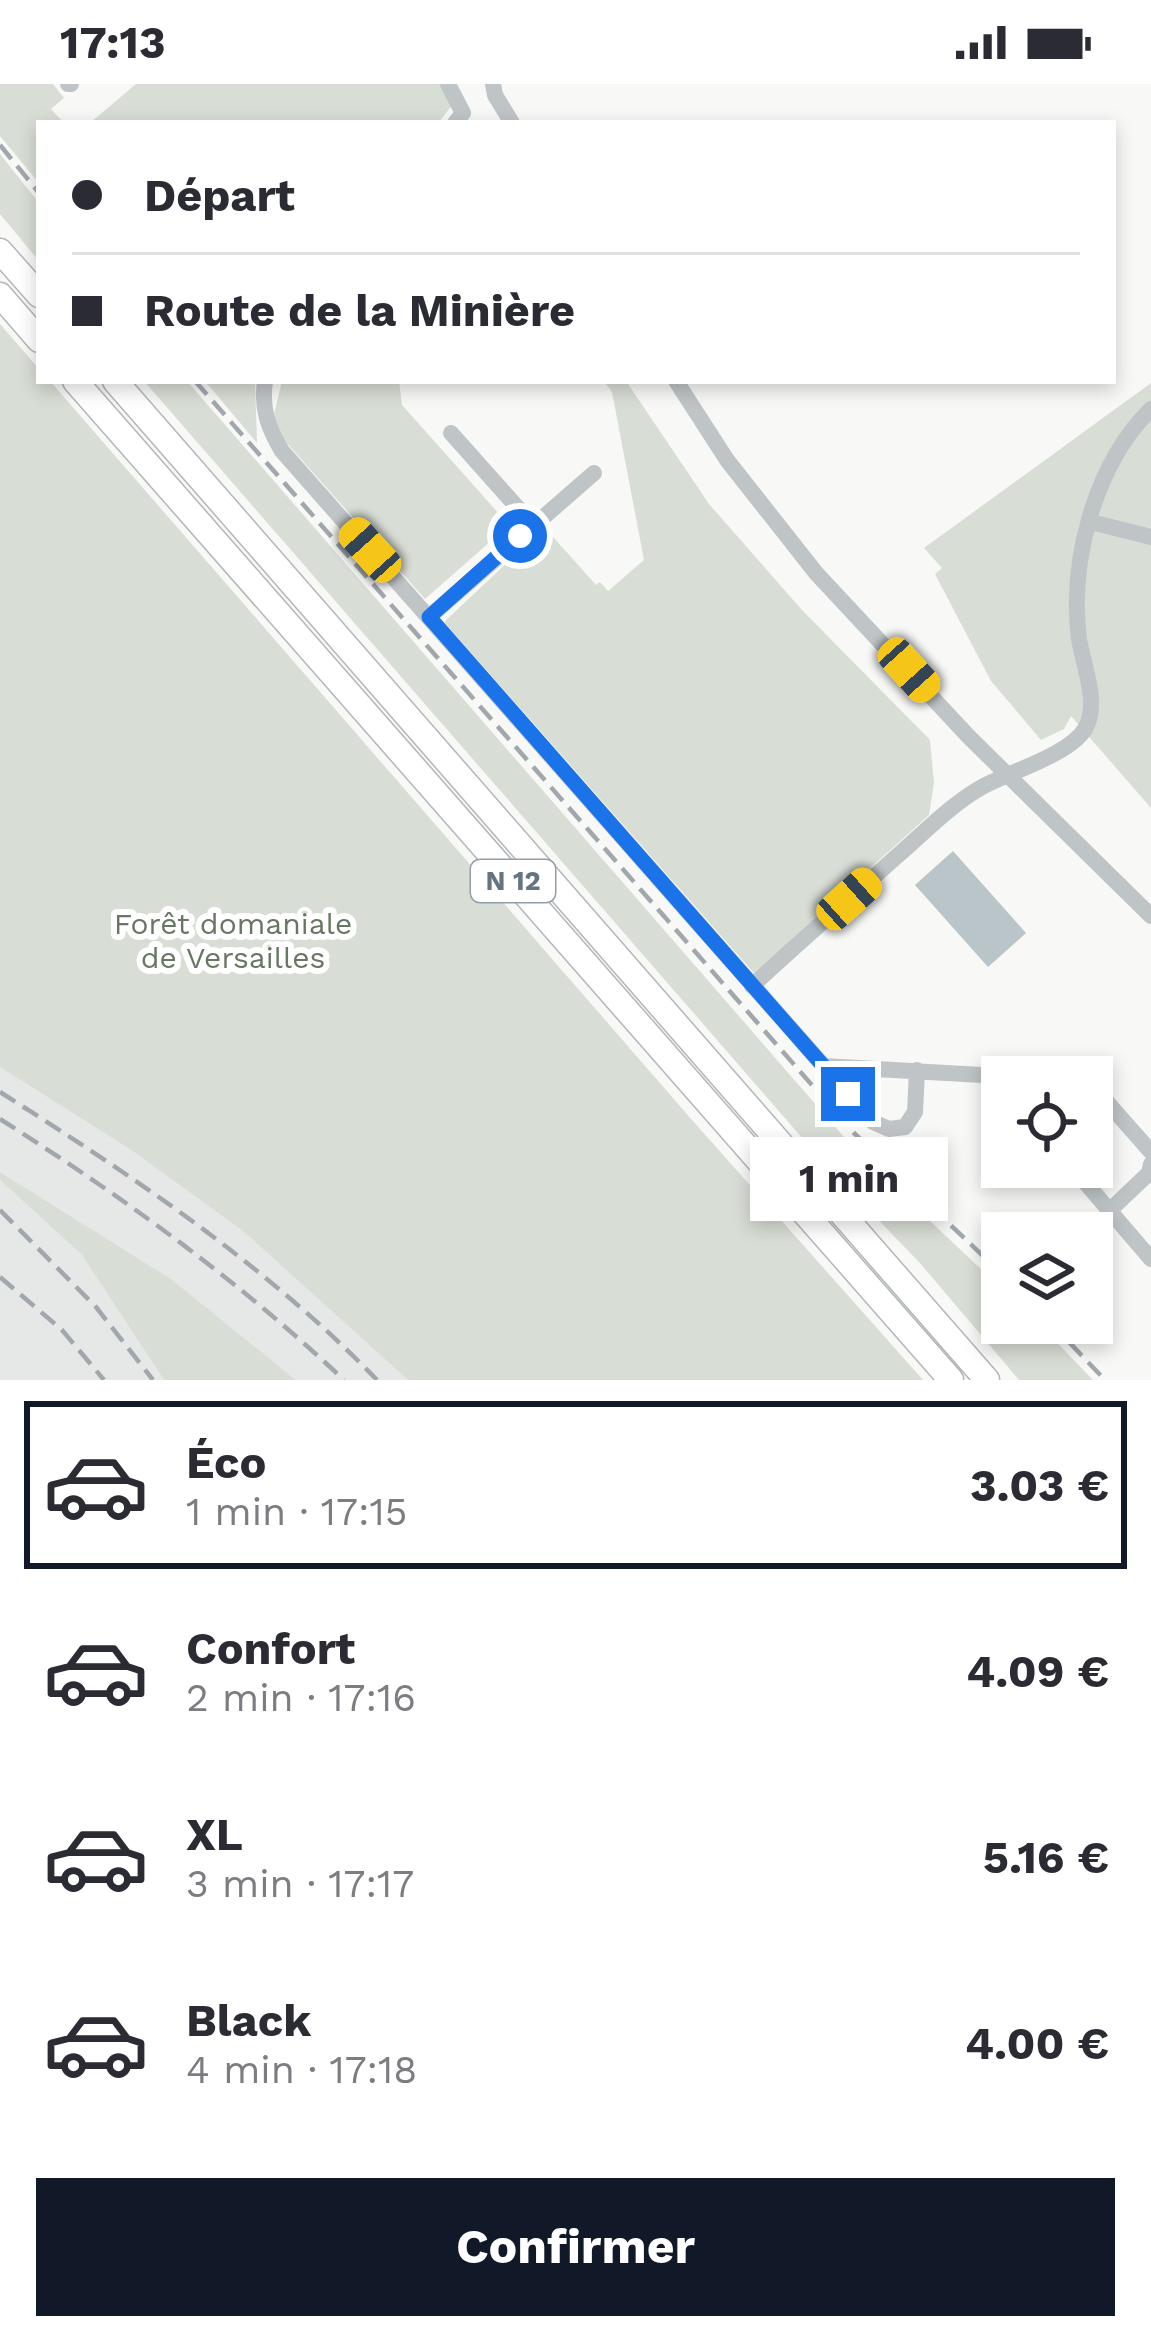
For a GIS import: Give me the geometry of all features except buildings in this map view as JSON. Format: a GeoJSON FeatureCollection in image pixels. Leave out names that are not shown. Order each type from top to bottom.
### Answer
{"type":"FeatureCollection","features":[{"type":"Feature","properties":{"kind":"highway"},"geometry":{"type":"LineString","coordinates":[[0,251],[36,292]]}},
{"type":"Feature","properties":{"kind":"highway"},"geometry":{"type":"LineString","coordinates":[[0,295],[36,337]]}},
{"type":"Feature","properties":{"kind":"highway","name":"N 12"},"geometry":{"type":"LineString","coordinates":[[78,384],[951,1380]]}},
{"type":"Feature","properties":{"kind":"highway","name":"N 12"},"geometry":{"type":"LineString","coordinates":[[118,384],[987,1380]]}},
{"type":"Feature","properties":{"kind":"lane"},"geometry":{"type":"LineString","coordinates":[[448,84],[459,118]]}},
{"type":"Feature","properties":{"kind":"lane"},"geometry":{"type":"LineString","coordinates":[[493,84],[510,120]]}},
{"type":"Feature","properties":{"kind":"lane"},"geometry":{"type":"LineString","coordinates":[[265,384],[262,400],[268,428],[282,451],[874,1122],[889,1129],[905,1126],[915,1112],[925,1071]]}},
{"type":"Feature","properties":{"kind":"lane"},"geometry":{"type":"LineString","coordinates":[[678,384],[727,460],[816,573],[1007,775],[1151,916]]}},
{"type":"Feature","properties":{"kind":"lane"},"geometry":{"type":"LineString","coordinates":[[752,986],[978,789],[1083,733],[1089,719],[1089,688],[1078,636],[1077,588],[1101,485],[1115,453],[1151,409]]}},
{"type":"Feature","properties":{"kind":"lane"},"geometry":{"type":"LineString","coordinates":[[452,433],[533,525]]}},
{"type":"Feature","properties":{"kind":"lane"},"geometry":{"type":"LineString","coordinates":[[429,617],[594,473]]}},
{"type":"Feature","properties":{"kind":"lane"},"geometry":{"type":"LineString","coordinates":[[1091,522],[1151,537]]}},
{"type":"Feature","properties":{"kind":"lane"},"geometry":{"type":"LineString","coordinates":[[823,1066],[981,1079]]}},
{"type":"Feature","properties":{"kind":"lane"},"geometry":{"type":"LineString","coordinates":[[1113,1108],[1151,1151]]}},
{"type":"Feature","properties":{"kind":"lane"},"geometry":{"type":"LineString","coordinates":[[1109,1210],[1149,1173],[1151,1165]]}},
{"type":"Feature","properties":{"kind":"lane"},"geometry":{"type":"LineString","coordinates":[[1090,1188],[1151,1258]]}},
{"type":"Feature","properties":{"kind":"shaded area"},"geometry":{"type":"Polygon","coordinates":[[[953,851],[1026,933],[988,967],[915,885],[953,851]]]}},
{"type":"Feature","properties":{"kind":"shaded area"},"geometry":{"type":"Polygon","coordinates":[[[0,1067],[131,1150],[243,1231],[408,1380],[296,1380],[171,1279],[0,1172],[0,1067]]]}},
{"type":"Feature","properties":{"kind":"shaded area"},"geometry":{"type":"Polygon","coordinates":[[[0,1180],[82,1255],[164,1380],[0,1380],[0,1180]]]}},
{"type":"Feature","properties":{"kind":"green space"},"geometry":{"type":"Polygon","coordinates":[[[0,84],[53,84],[64,98],[51,109],[61,120],[36,120],[36,179],[0,136],[0,84]]]}},
{"type":"Feature","properties":{"kind":"green space"},"geometry":{"type":"Polygon","coordinates":[[[136,84],[440,84],[453,104],[440,120],[94,120],[136,84]]]}},
{"type":"Feature","properties":{"kind":"green space"},"geometry":{"type":"Polygon","coordinates":[[[0,154],[36,199],[36,257],[0,214],[0,154]]]}},
{"type":"Feature","properties":{"kind":"green space","name":"Forêt domaniale de Versailles"},"geometry":{"type":"Polygon","coordinates":[[[0,324],[36,366],[36,384],[53,384],[923,1380],[408,1380],[243,1231],[131,1150],[0,1067],[0,324]]]}},
{"type":"Feature","properties":{"kind":"green space"},"geometry":{"type":"Polygon","coordinates":[[[1151,383],[1151,808],[1071,716],[1064,729],[1041,740],[991,681],[935,574],[942,568],[924,548],[1151,383]]]}},
{"type":"Feature","properties":{"kind":"green space"},"geometry":{"type":"Polygon","coordinates":[[[147,384],[190,384],[857,1152],[981,1269],[981,1335],[920,1263],[831,1171],[147,384]]]}},
{"type":"Feature","properties":{"kind":"green space"},"geometry":{"type":"Polygon","coordinates":[[[208,384],[255,384],[257,443],[208,384]]]}},
{"type":"Feature","properties":{"kind":"green space"},"geometry":{"type":"Polygon","coordinates":[[[281,384],[399,384],[402,405],[509,525],[425,599],[279,434],[274,414],[281,384]]]}},
{"type":"Feature","properties":{"kind":"green space"},"geometry":{"type":"Polygon","coordinates":[[[606,384],[628,384],[709,504],[802,610],[930,740],[934,783],[929,815],[754,973],[444,622],[527,544],[535,552],[553,537],[596,585],[600,582],[608,591],[644,560],[612,392],[606,384]]]}},
{"type":"Feature","properties":{"kind":"green space"},"geometry":{"type":"Polygon","coordinates":[[[0,1172],[171,1279],[296,1380],[164,1380],[82,1255],[0,1180],[0,1172]]]}},
{"type":"Feature","properties":{"kind":"green space"},"geometry":{"type":"Polygon","coordinates":[[[989,1344],[1058,1344],[1093,1380],[1019,1380],[989,1344]]]}},
{"type":"Feature","properties":{"kind":"railway"},"geometry":{"type":"LineString","coordinates":[[0,145],[36,189]]}},
{"type":"Feature","properties":{"kind":"railway"},"geometry":{"type":"LineString","coordinates":[[198,384],[854,1133],[981,1254]]}},
{"type":"Feature","properties":{"kind":"railway"},"geometry":{"type":"LineString","coordinates":[[0,1092],[149,1190],[244,1261],[377,1380]]}},
{"type":"Feature","properties":{"kind":"railway"},"geometry":{"type":"LineString","coordinates":[[0,1119],[178,1241],[344,1380]]}},
{"type":"Feature","properties":{"kind":"railway"},"geometry":{"type":"LineString","coordinates":[[0,1210],[96,1307],[153,1380]]}},
{"type":"Feature","properties":{"kind":"railway"},"geometry":{"type":"LineString","coordinates":[[0,1277],[62,1330],[104,1380]]}},
{"type":"Feature","properties":{"kind":"railway"},"geometry":{"type":"LineString","coordinates":[[1071,1344],[1105,1380]]}},
{"type":"Feature","properties":{"kind":"route"},"geometry":{"type":"LineString","coordinates":[[520,536],[429,617],[848,1094]]}}]}
